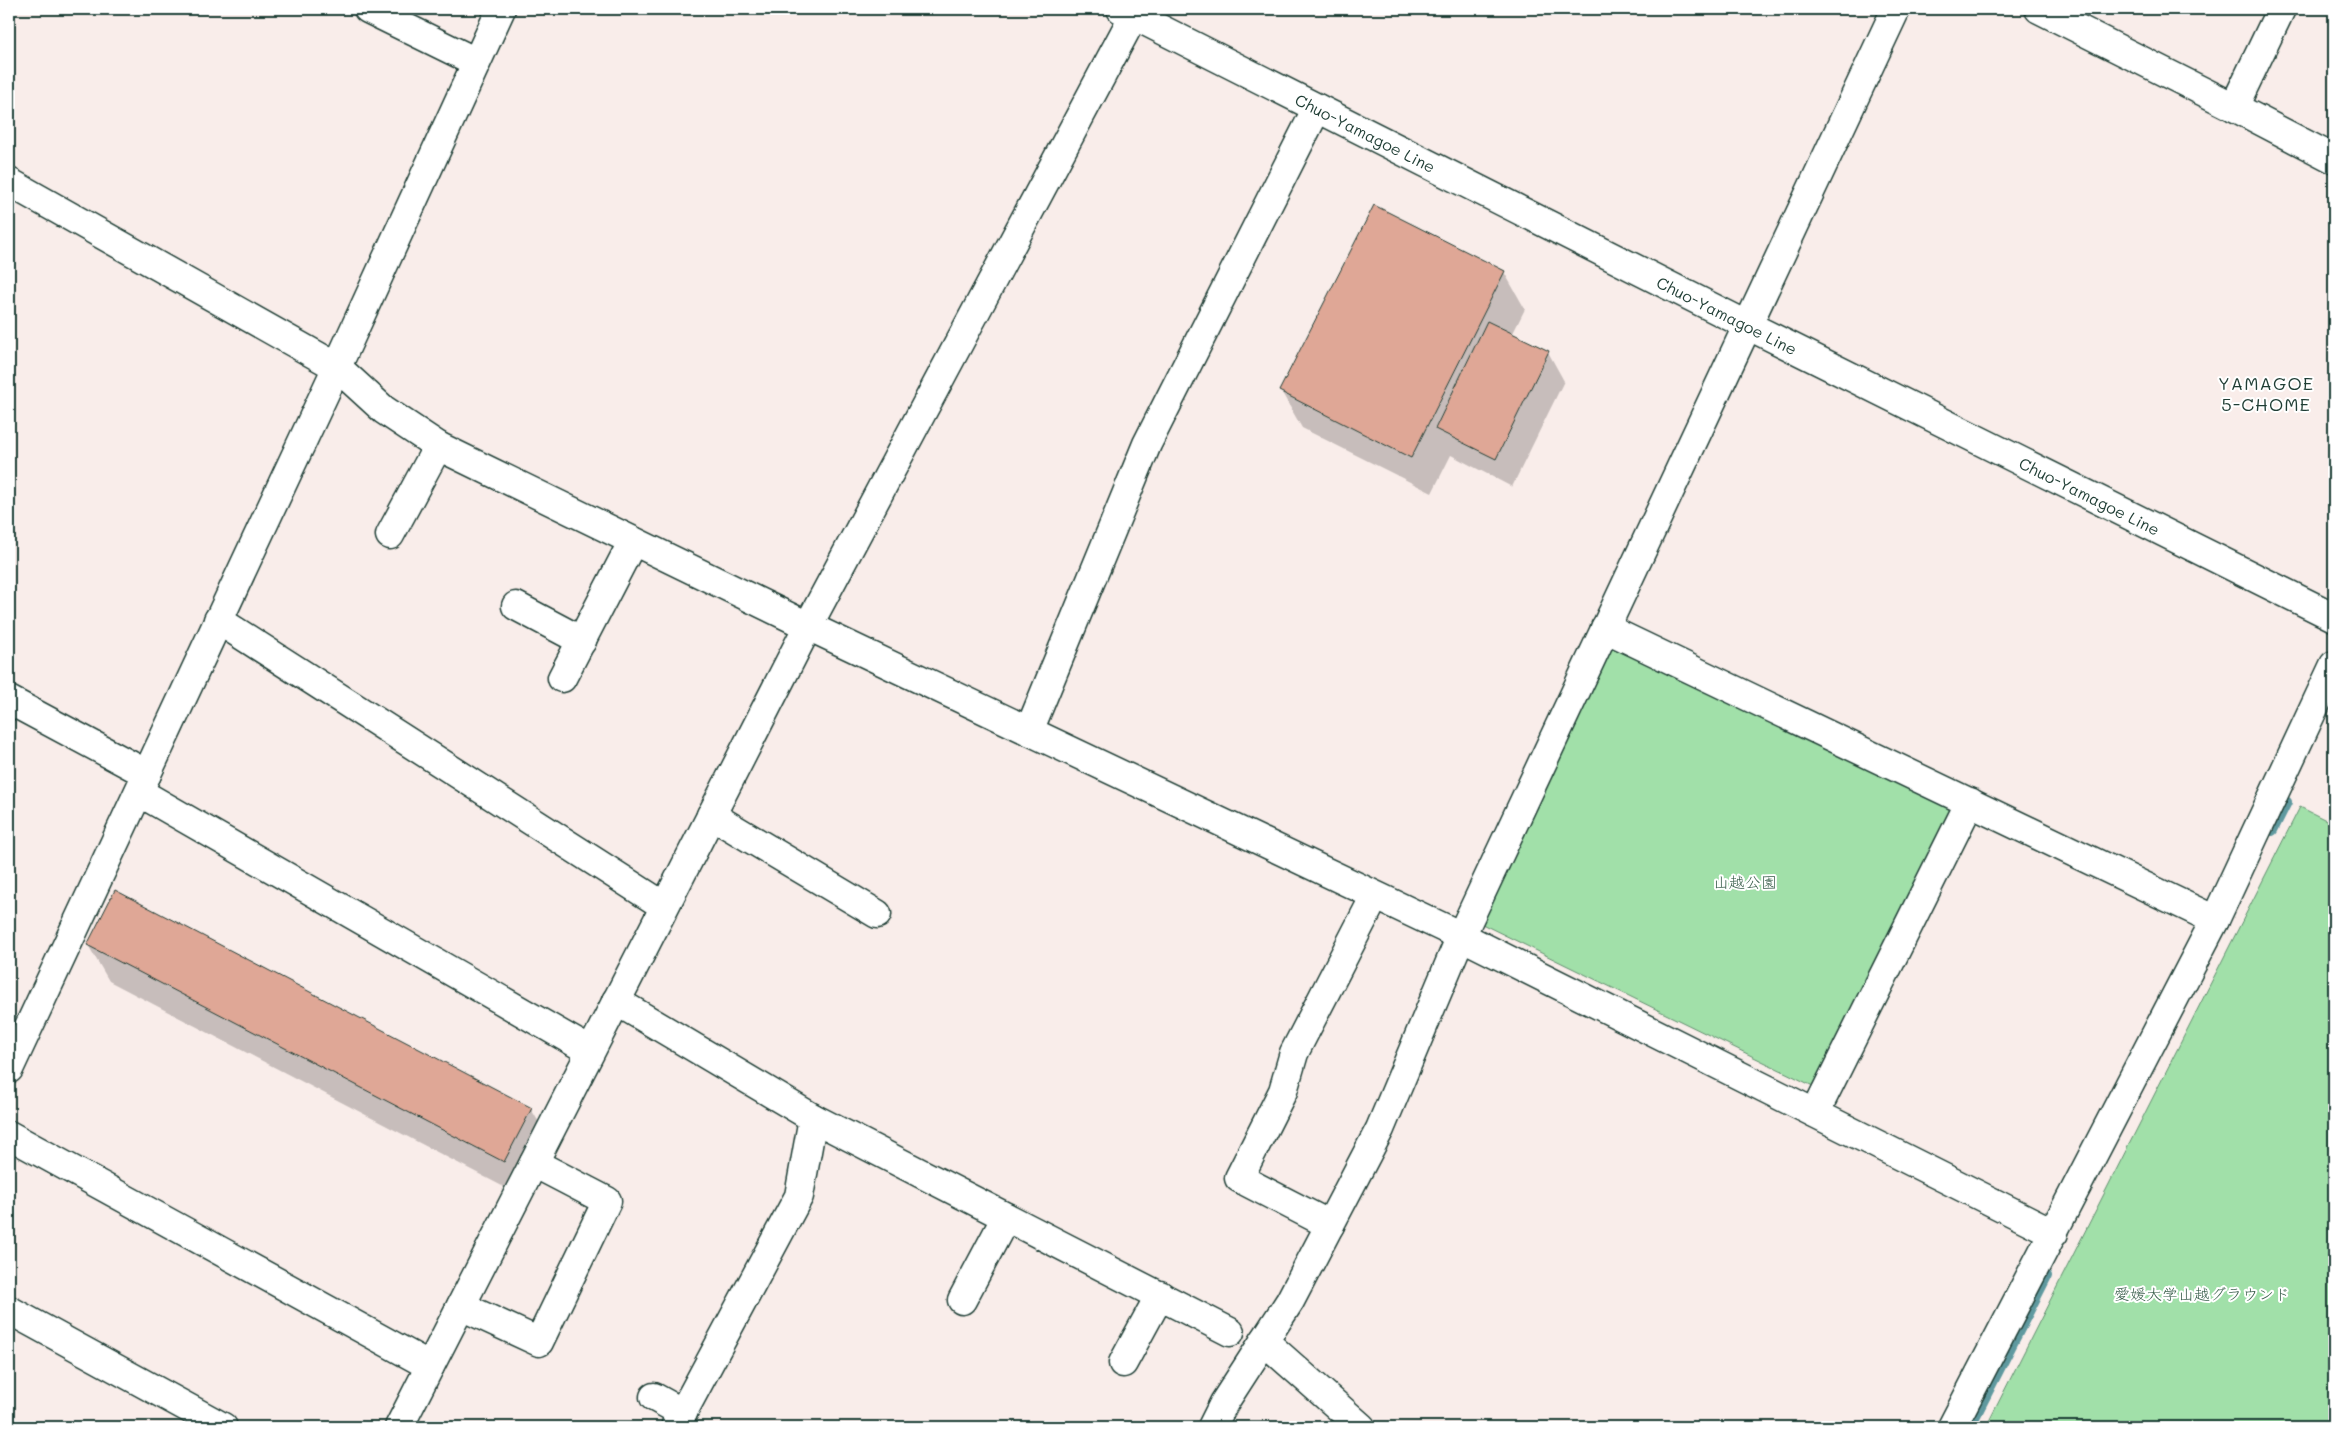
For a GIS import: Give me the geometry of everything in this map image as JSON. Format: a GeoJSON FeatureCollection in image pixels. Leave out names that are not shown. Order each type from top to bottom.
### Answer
{"type":"FeatureCollection","features":[{"type":"Feature","properties":{"kind":"street"},"geometry":{"type":"LineString","coordinates":[[368,9],[476,62]]}},
{"type":"Feature","properties":{"kind":"street"},"geometry":{"type":"LineString","coordinates":[[13,1052],[143,783],[501,9]]}},
{"type":"Feature","properties":{"kind":"street"},"geometry":{"type":"LineString","coordinates":[[1212,1427],[1224,1403],[1290,1301],[1380,1130],[1461,936],[1896,9]]}},
{"type":"Feature","properties":{"kind":"street"},"geometry":{"type":"LineString","coordinates":[[2039,9],[2234,106],[2334,159]]}},
{"type":"Feature","properties":{"kind":"street"},"geometry":{"type":"LineString","coordinates":[[2234,106],[2281,9]]}},
{"type":"Feature","properties":{"kind":"street"},"geometry":{"type":"LineString","coordinates":[[408,1425],[430,1366],[664,906],[808,626],[1130,11]]}},
{"type":"Feature","properties":{"kind":"street","name":"Chuo-Yamagoe Line"},"geometry":{"type":"LineString","coordinates":[[1130,11],[1317,108],[1747,325],[2334,617]]}},
{"type":"Feature","properties":{"kind":"street"},"geometry":{"type":"LineString","coordinates":[[1029,731],[1147,444],[1317,108]]}},
{"type":"Feature","properties":{"kind":"street"},"geometry":{"type":"LineString","coordinates":[[9,182],[337,367],[384,410],[438,446],[808,626],[1461,936],[2054,1233]]}},
{"type":"Feature","properties":{"kind":"street"},"geometry":{"type":"LineString","coordinates":[[390,535],[438,446]]}},
{"type":"Feature","properties":{"kind":"street"},"geometry":{"type":"LineString","coordinates":[[562,678],[633,541]]}},
{"type":"Feature","properties":{"kind":"street"},"geometry":{"type":"LineString","coordinates":[[516,606],[582,641]]}},
{"type":"Feature","properties":{"kind":"street"},"geometry":{"type":"LineString","coordinates":[[218,620],[664,906]]}},
{"type":"Feature","properties":{"kind":"street"},"geometry":{"type":"LineString","coordinates":[[1605,628],[2215,920]]}},
{"type":"Feature","properties":{"kind":"street"},"geometry":{"type":"LineString","coordinates":[[1952,1427],[2215,920],[2334,665]]}},
{"type":"Feature","properties":{"kind":"street"},"geometry":{"type":"LineString","coordinates":[[9,700],[143,783],[590,1051]]}},
{"type":"Feature","properties":{"kind":"street"},"geometry":{"type":"LineString","coordinates":[[1815,1113],[1970,802]]}},
{"type":"Feature","properties":{"kind":"street"},"geometry":{"type":"LineString","coordinates":[[711,815],[877,914]]}},
{"type":"Feature","properties":{"kind":"street"},"geometry":{"type":"LineString","coordinates":[[1330,1225],[1239,1178],[1283,1091],[1294,1053],[1375,896]]}},
{"type":"Feature","properties":{"kind":"street"},"geometry":{"type":"LineString","coordinates":[[616,1002],[813,1118],[1230,1332]]}},
{"type":"Feature","properties":{"kind":"street"},"geometry":{"type":"LineString","coordinates":[[654,1397],[679,1420],[800,1196],[813,1118]]}},
{"type":"Feature","properties":{"kind":"street"},"geometry":{"type":"LineString","coordinates":[[9,1136],[430,1366]]}},
{"type":"Feature","properties":{"kind":"street"},"geometry":{"type":"LineString","coordinates":[[461,1306],[539,1342],[607,1201],[534,1163]]}},
{"type":"Feature","properties":{"kind":"street"},"geometry":{"type":"LineString","coordinates":[[962,1300],[1006,1217]]}},
{"type":"Feature","properties":{"kind":"street"},"geometry":{"type":"LineString","coordinates":[[1123,1363],[1160,1295]]}},
{"type":"Feature","properties":{"kind":"street"},"geometry":{"type":"LineString","coordinates":[[9,1310],[223,1427]]}},
{"type":"Feature","properties":{"kind":"street"},"geometry":{"type":"LineString","coordinates":[[1264,1342],[1361,1427]]}},
{"type":"Feature","properties":{"kind":"green space","name":"山越公園"},"geometry":{"type":"Polygon","coordinates":[[[1612,647],[1953,809],[1815,1087],[1480,923],[1612,647]]]}},
{"type":"Feature","properties":{"kind":"green space","name":"愛媛大学山越グラウンド"},"geometry":{"type":"Polygon","coordinates":[[[2300,807],[2334,824],[2334,1427],[1986,1427],[2300,807]]]}},
{"type":"Feature","properties":{"kind":"building"},"geometry":{"type":"Polygon","coordinates":[[[1374,205],[1505,271],[1411,458],[1279,391],[1374,205]]]}},
{"type":"Feature","properties":{"kind":"building"},"geometry":{"type":"Polygon","coordinates":[[[1487,321],[1549,351],[1496,459],[1435,429],[1487,321]]]}},
{"type":"Feature","properties":{"kind":"building"},"geometry":{"type":"Polygon","coordinates":[[[115,890],[532,1108],[504,1162],[87,945],[115,890]]]}},
{"type":"Feature","properties":{"kind":"waterway"},"geometry":{"type":"LineString","coordinates":[[2272,830],[2286,802]]}},
{"type":"Feature","properties":{"kind":"waterway"},"geometry":{"type":"LineString","coordinates":[[1969,1427],[2046,1276]]}},
{"type":"Feature","properties":{"kind":"district","name":"YAMAGOE 5-CHOME"},"geometry":{"type":"Point","coordinates":[2266,393]}}]}
